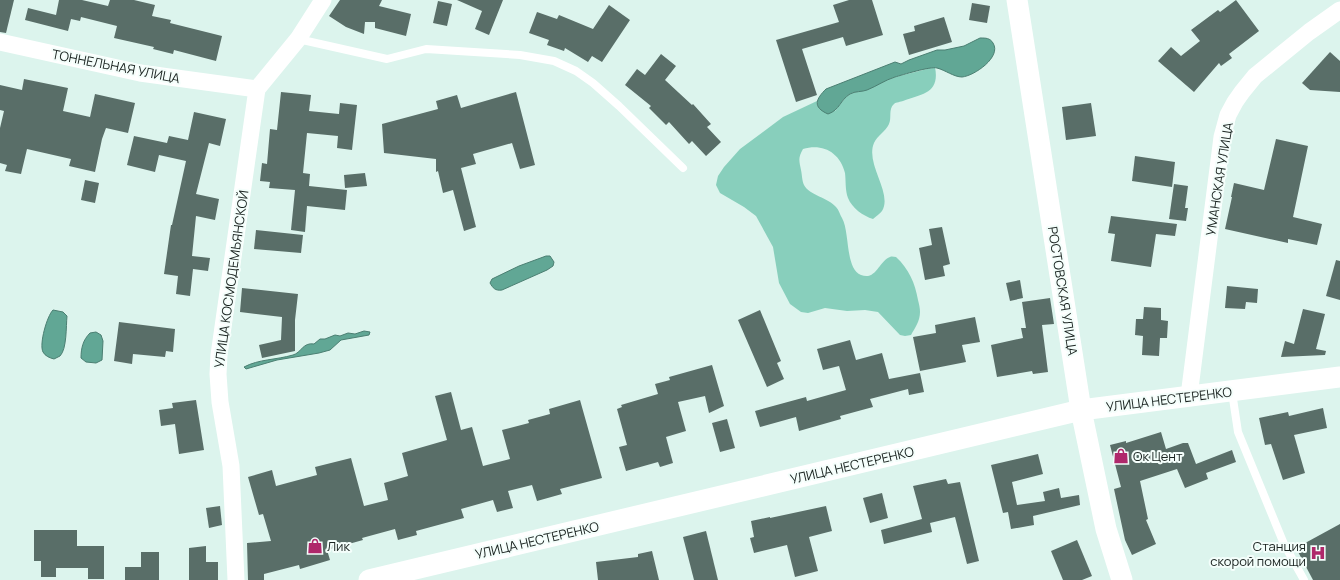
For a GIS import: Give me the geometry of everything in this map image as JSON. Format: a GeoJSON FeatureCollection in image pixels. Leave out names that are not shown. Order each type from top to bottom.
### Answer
{"type":"FeatureCollection","features":[{"type":"Feature","properties":{"kind":"street"},"geometry":{"type":"LineString","coordinates":[[257,89],[298,39],[323,0]]}},
{"type":"Feature","properties":{"kind":"street","name":"РОСТОВСКАЯ УЛИЦА"},"geometry":{"type":"LineString","coordinates":[[1017,0],[1082,410],[1106,529],[1122,580]]}},
{"type":"Feature","properties":{"kind":"street","name":"УМАНСКАЯ УЛИЦА"},"geometry":{"type":"LineString","coordinates":[[1189,396],[1222,137],[1228,115],[1242,92],[1256,76],[1309,32],[1340,10]]}},
{"type":"Feature","properties":{"kind":"street","name":"ТОННЕЛЬНАЯ УЛИЦА"},"geometry":{"type":"LineString","coordinates":[[0,42],[140,73],[257,89]]}},
{"type":"Feature","properties":{"kind":"street","name":"УЛИЦА КОСМОДЕМЬЯНСКОЙ"},"geometry":{"type":"LineString","coordinates":[[236,580],[231,466],[220,402],[218,374],[219,355],[257,89]]}},
{"type":"Feature","properties":{"kind":"street","name":"УЛИЦА НЕСТЕРЕНКО"},"geometry":{"type":"LineString","coordinates":[[369,580],[1082,410],[1340,377]]}},
{"type":"Feature","properties":{"kind":"lane"},"geometry":{"type":"LineString","coordinates":[[298,39],[387,59],[426,49],[520,55],[554,61],[576,71],[593,83],[683,168]]}},
{"type":"Feature","properties":{"kind":"lane"},"geometry":{"type":"LineString","coordinates":[[1232,391],[1238,432],[1284,544],[1304,580]]}},
{"type":"Feature","properties":{"kind":"shaded area"},"geometry":{"type":"Polygon","coordinates":[[[980,38],[992,41],[995,48],[994,54],[985,65],[967,76],[959,77],[937,68],[923,69],[891,78],[867,90],[852,93],[847,96],[835,110],[828,114],[818,106],[818,99],[826,89],[895,62],[901,64],[937,50],[964,46],[980,38]]]}},
{"type":"Feature","properties":{"kind":"shaded area"},"geometry":{"type":"Polygon","coordinates":[[[935,67],[936,76],[932,87],[923,94],[894,104],[891,108],[889,124],[874,143],[872,151],[873,160],[882,187],[884,204],[882,211],[873,219],[858,211],[850,202],[846,192],[843,166],[835,155],[823,148],[810,147],[803,149],[799,159],[804,185],[814,194],[829,201],[839,211],[846,232],[852,266],[856,271],[861,275],[870,275],[874,273],[886,259],[896,257],[908,271],[917,294],[920,310],[916,327],[911,335],[905,336],[900,335],[878,312],[865,310],[847,311],[825,308],[808,313],[801,312],[790,304],[779,283],[773,247],[756,216],[720,193],[716,185],[718,176],[740,149],[783,117],[817,101],[817,105],[835,111],[846,97],[852,93],[866,90],[886,80],[935,67]]]}},
{"type":"Feature","properties":{"kind":"shaded area"},"geometry":{"type":"Polygon","coordinates":[[[546,256],[550,256],[554,262],[553,266],[547,270],[502,290],[494,289],[490,283],[492,279],[519,266],[546,256]]]}},
{"type":"Feature","properties":{"kind":"shaded area"},"geometry":{"type":"Polygon","coordinates":[[[53,310],[63,312],[67,316],[64,348],[60,356],[54,359],[45,355],[42,348],[44,330],[48,318],[53,310]]]}},
{"type":"Feature","properties":{"kind":"shaded area"},"geometry":{"type":"Polygon","coordinates":[[[364,331],[370,332],[369,335],[341,340],[330,350],[277,360],[246,369],[244,367],[256,362],[296,354],[305,346],[314,344],[320,339],[325,339],[335,335],[340,336],[348,333],[355,334],[364,331]]]}},
{"type":"Feature","properties":{"kind":"shaded area"},"geometry":{"type":"Polygon","coordinates":[[[96,332],[101,335],[103,341],[102,360],[96,363],[86,362],[81,358],[83,344],[90,333],[96,332]]]}},
{"type":"Feature","properties":{"kind":"building"},"geometry":{"type":"Polygon","coordinates":[[[0,0],[14,0],[6,33],[0,32],[0,0]]]}},
{"type":"Feature","properties":{"kind":"building"},"geometry":{"type":"Polygon","coordinates":[[[59,0],[82,0],[108,6],[110,0],[134,0],[155,5],[152,16],[171,20],[170,23],[222,36],[216,61],[174,50],[173,54],[153,49],[154,47],[114,38],[117,26],[81,17],[80,21],[71,19],[68,31],[25,20],[28,8],[56,15],[59,0]]]}},
{"type":"Feature","properties":{"kind":"building"},"geometry":{"type":"Polygon","coordinates":[[[340,0],[382,0],[379,6],[411,14],[406,36],[375,28],[375,22],[365,22],[364,34],[346,27],[329,16],[340,0]]]}},
{"type":"Feature","properties":{"kind":"building"},"geometry":{"type":"Polygon","coordinates":[[[457,0],[503,0],[489,35],[475,29],[482,11],[457,0]]]}},
{"type":"Feature","properties":{"kind":"building"},"geometry":{"type":"Polygon","coordinates":[[[849,0],[872,0],[883,35],[846,46],[843,37],[802,49],[817,95],[796,102],[776,40],[839,22],[833,5],[849,0]]]}},
{"type":"Feature","properties":{"kind":"building"},"geometry":{"type":"Polygon","coordinates":[[[1236,0],[1259,31],[1229,54],[1232,58],[1221,66],[1219,63],[1194,92],[1158,61],[1171,47],[1181,56],[1200,41],[1191,30],[1218,10],[1220,12],[1236,0]]]}},
{"type":"Feature","properties":{"kind":"building"},"geometry":{"type":"Polygon","coordinates":[[[438,1],[452,4],[447,26],[433,23],[438,1]]]}},
{"type":"Feature","properties":{"kind":"building"},"geometry":{"type":"Polygon","coordinates":[[[972,3],[990,6],[987,23],[969,20],[972,3]]]}},
{"type":"Feature","properties":{"kind":"building"},"geometry":{"type":"Polygon","coordinates":[[[609,5],[630,20],[602,62],[592,56],[588,62],[565,48],[564,51],[547,45],[549,40],[529,33],[537,12],[557,19],[559,15],[593,29],[609,5]]]}},
{"type":"Feature","properties":{"kind":"building"},"geometry":{"type":"Polygon","coordinates":[[[944,17],[952,42],[909,55],[903,34],[915,31],[914,26],[944,17]]]}},
{"type":"Feature","properties":{"kind":"building"},"geometry":{"type":"Polygon","coordinates":[[[1330,52],[1340,61],[1340,92],[1310,90],[1302,83],[1330,52]]]}},
{"type":"Feature","properties":{"kind":"building"},"geometry":{"type":"Polygon","coordinates":[[[661,54],[676,66],[665,80],[692,105],[693,104],[711,124],[707,127],[721,142],[706,156],[692,141],[689,144],[669,122],[666,125],[649,108],[651,106],[625,85],[637,69],[645,75],[661,54]]]}},
{"type":"Feature","properties":{"kind":"building"},"geometry":{"type":"Polygon","coordinates":[[[24,79],[68,88],[63,111],[90,117],[95,94],[135,103],[128,133],[106,128],[102,139],[95,172],[69,166],[71,159],[27,149],[21,174],[5,171],[7,165],[0,163],[0,128],[4,111],[0,110],[0,85],[22,90],[24,79]]]}},
{"type":"Feature","properties":{"kind":"building"},"geometry":{"type":"Polygon","coordinates":[[[281,92],[311,95],[309,111],[339,114],[340,103],[357,105],[352,150],[337,148],[338,136],[307,133],[303,173],[310,174],[309,186],[347,190],[345,210],[307,206],[305,232],[291,230],[295,190],[269,188],[270,182],[260,181],[262,163],[267,164],[270,129],[277,130],[281,92]]]}},
{"type":"Feature","properties":{"kind":"building"},"geometry":{"type":"Polygon","coordinates":[[[516,92],[535,165],[520,169],[512,143],[473,154],[476,164],[461,168],[476,227],[464,231],[453,190],[443,193],[438,171],[436,172],[436,159],[384,153],[382,124],[438,109],[436,101],[457,95],[461,108],[516,92]]]}},
{"type":"Feature","properties":{"kind":"building"},"geometry":{"type":"Polygon","coordinates":[[[1091,103],[1096,136],[1066,140],[1062,107],[1091,103]]]}},
{"type":"Feature","properties":{"kind":"building"},"geometry":{"type":"Polygon","coordinates":[[[194,112],[226,119],[220,146],[209,143],[196,194],[219,199],[215,220],[196,216],[192,256],[210,258],[208,271],[193,269],[190,296],[176,294],[178,276],[164,274],[171,225],[186,161],[159,155],[155,172],[127,165],[134,136],[167,143],[169,136],[188,140],[194,112]]]}},
{"type":"Feature","properties":{"kind":"building"},"geometry":{"type":"Polygon","coordinates":[[[1276,139],[1308,146],[1293,217],[1322,224],[1317,245],[1288,239],[1288,243],[1225,229],[1234,183],[1264,190],[1276,139]]]}},
{"type":"Feature","properties":{"kind":"building"},"geometry":{"type":"Polygon","coordinates":[[[1135,156],[1175,162],[1172,187],[1132,181],[1135,156]]]}},
{"type":"Feature","properties":{"kind":"building"},"geometry":{"type":"Polygon","coordinates":[[[365,173],[367,186],[345,188],[344,175],[365,173]]]}},
{"type":"Feature","properties":{"kind":"building"},"geometry":{"type":"Polygon","coordinates":[[[85,180],[99,183],[95,203],[81,200],[85,180]]]}},
{"type":"Feature","properties":{"kind":"building"},"geometry":{"type":"Polygon","coordinates":[[[1174,184],[1188,186],[1185,208],[1188,208],[1186,221],[1169,219],[1174,184]]]}},
{"type":"Feature","properties":{"kind":"building"},"geometry":{"type":"Polygon","coordinates":[[[1111,216],[1177,224],[1175,236],[1156,234],[1151,267],[1111,261],[1115,234],[1108,233],[1111,216]]]}},
{"type":"Feature","properties":{"kind":"building"},"geometry":{"type":"Polygon","coordinates":[[[942,227],[950,264],[943,266],[945,276],[925,280],[919,248],[932,245],[929,229],[942,227]]]}},
{"type":"Feature","properties":{"kind":"building"},"geometry":{"type":"Polygon","coordinates":[[[256,230],[303,235],[301,253],[254,249],[256,230]]]}},
{"type":"Feature","properties":{"kind":"building"},"geometry":{"type":"Polygon","coordinates":[[[1336,260],[1340,261],[1340,300],[1326,296],[1336,260]]]}},
{"type":"Feature","properties":{"kind":"building"},"geometry":{"type":"Polygon","coordinates":[[[1020,280],[1023,298],[1010,301],[1006,283],[1020,280]]]}},
{"type":"Feature","properties":{"kind":"building"},"geometry":{"type":"Polygon","coordinates":[[[1227,286],[1258,289],[1257,303],[1246,302],[1245,309],[1225,308],[1227,286]]]}},
{"type":"Feature","properties":{"kind":"building"},"geometry":{"type":"Polygon","coordinates":[[[242,288],[298,294],[295,320],[295,351],[262,358],[259,345],[281,340],[282,317],[240,312],[242,288]]]}},
{"type":"Feature","properties":{"kind":"building"},"geometry":{"type":"Polygon","coordinates":[[[1050,298],[1054,324],[1042,325],[1048,372],[1033,374],[1032,371],[997,377],[991,345],[1023,338],[1021,328],[1026,328],[1022,302],[1050,298]]]}},
{"type":"Feature","properties":{"kind":"building"},"geometry":{"type":"Polygon","coordinates":[[[1144,307],[1161,308],[1161,320],[1168,321],[1167,338],[1160,338],[1159,356],[1142,355],[1143,336],[1135,335],[1136,319],[1143,319],[1144,307]]]}},
{"type":"Feature","properties":{"kind":"building"},"geometry":{"type":"Polygon","coordinates":[[[1303,309],[1325,314],[1316,349],[1326,351],[1325,355],[1281,357],[1285,341],[1294,344],[1303,309]]]}},
{"type":"Feature","properties":{"kind":"building"},"geometry":{"type":"Polygon","coordinates":[[[760,310],[781,361],[777,363],[784,379],[767,387],[738,320],[760,310]]]}},
{"type":"Feature","properties":{"kind":"building"},"geometry":{"type":"Polygon","coordinates":[[[975,317],[980,342],[962,345],[966,362],[920,371],[913,337],[936,333],[935,325],[975,317]]]}},
{"type":"Feature","properties":{"kind":"building"},"geometry":{"type":"Polygon","coordinates":[[[119,322],[175,329],[173,352],[166,351],[165,357],[133,354],[132,364],[114,361],[119,322]]]}},
{"type":"Feature","properties":{"kind":"building"},"geometry":{"type":"Polygon","coordinates":[[[850,340],[856,360],[882,353],[889,379],[920,373],[924,392],[909,395],[908,389],[870,399],[873,407],[840,416],[841,419],[799,431],[796,417],[760,427],[755,411],[806,397],[807,401],[846,390],[839,366],[823,370],[817,349],[850,340]]]}},
{"type":"Feature","properties":{"kind":"building"},"geometry":{"type":"Polygon","coordinates":[[[712,365],[724,406],[709,413],[705,396],[678,402],[686,431],[666,437],[673,463],[660,467],[658,462],[626,471],[619,447],[627,445],[617,409],[622,407],[621,405],[658,394],[655,384],[670,380],[669,377],[712,365]]]}},
{"type":"Feature","properties":{"kind":"building"},"geometry":{"type":"Polygon","coordinates":[[[451,392],[461,430],[472,427],[483,466],[510,459],[502,430],[529,423],[528,420],[550,414],[549,409],[580,400],[602,478],[560,489],[562,494],[537,501],[532,485],[508,491],[513,508],[497,512],[493,500],[461,509],[464,518],[416,531],[417,535],[398,540],[395,529],[327,550],[330,560],[300,569],[299,565],[264,574],[264,580],[248,580],[247,543],[271,541],[263,514],[259,515],[248,477],[272,470],[276,486],[317,475],[315,467],[351,458],[364,506],[388,500],[384,483],[408,476],[402,453],[447,440],[435,396],[451,392]]]}},
{"type":"Feature","properties":{"kind":"building"},"geometry":{"type":"Polygon","coordinates":[[[196,400],[204,450],[179,454],[175,424],[161,426],[159,410],[173,408],[172,403],[196,400]]]}},
{"type":"Feature","properties":{"kind":"building"},"geometry":{"type":"Polygon","coordinates":[[[1323,408],[1327,428],[1294,435],[1305,473],[1283,480],[1271,444],[1265,445],[1259,418],[1288,412],[1289,416],[1323,408]]]}},
{"type":"Feature","properties":{"kind":"building"},"geometry":{"type":"Polygon","coordinates":[[[727,419],[735,448],[720,452],[712,423],[727,419]]]}},
{"type":"Feature","properties":{"kind":"building"},"geometry":{"type":"Polygon","coordinates":[[[1161,432],[1166,449],[1183,443],[1188,443],[1196,464],[1232,450],[1236,462],[1206,473],[1208,479],[1185,488],[1177,469],[1140,481],[1148,519],[1146,520],[1156,544],[1132,555],[1125,540],[1114,489],[1121,487],[1110,445],[1126,441],[1126,443],[1161,432]]]}},
{"type":"Feature","properties":{"kind":"building"},"geometry":{"type":"Polygon","coordinates":[[[1038,454],[1043,474],[1012,482],[1017,505],[1045,501],[1043,492],[1059,488],[1061,498],[1079,495],[1080,505],[1033,516],[1034,525],[1011,529],[1008,512],[1003,513],[991,465],[1038,454]]]}},
{"type":"Feature","properties":{"kind":"building"},"geometry":{"type":"Polygon","coordinates":[[[946,479],[948,484],[960,482],[979,561],[967,564],[955,517],[930,523],[932,532],[884,544],[881,530],[922,519],[913,486],[946,479]]]}},
{"type":"Feature","properties":{"kind":"building"},"geometry":{"type":"Polygon","coordinates":[[[882,493],[888,518],[870,523],[863,498],[882,493]]]}},
{"type":"Feature","properties":{"kind":"building"},"geometry":{"type":"Polygon","coordinates":[[[220,506],[222,525],[209,528],[206,508],[220,506]]]}},
{"type":"Feature","properties":{"kind":"building"},"geometry":{"type":"Polygon","coordinates":[[[826,506],[832,531],[809,537],[818,571],[795,577],[787,545],[754,553],[750,538],[754,537],[751,521],[826,506]]]}},
{"type":"Feature","properties":{"kind":"building"},"geometry":{"type":"Polygon","coordinates":[[[1340,524],[1340,580],[1313,580],[1296,548],[1340,524]]]}},
{"type":"Feature","properties":{"kind":"building"},"geometry":{"type":"Polygon","coordinates":[[[34,530],[77,530],[77,546],[104,546],[104,579],[88,579],[88,568],[56,568],[56,577],[41,577],[41,561],[34,561],[34,530]]]}},
{"type":"Feature","properties":{"kind":"building"},"geometry":{"type":"Polygon","coordinates":[[[706,531],[718,580],[694,580],[683,537],[706,531]]]}},
{"type":"Feature","properties":{"kind":"building"},"geometry":{"type":"Polygon","coordinates":[[[1077,540],[1092,576],[1082,580],[1063,580],[1051,551],[1077,540]]]}},
{"type":"Feature","properties":{"kind":"building"},"geometry":{"type":"Polygon","coordinates":[[[206,546],[206,562],[218,562],[218,580],[189,580],[189,548],[206,546]]]}},
{"type":"Feature","properties":{"kind":"building"},"geometry":{"type":"Polygon","coordinates":[[[652,551],[659,580],[598,580],[596,562],[638,557],[638,554],[652,551]]]}},
{"type":"Feature","properties":{"kind":"building"},"geometry":{"type":"Polygon","coordinates":[[[141,552],[159,552],[159,580],[125,580],[125,567],[141,567],[141,552]]]}},
{"type":"Feature","properties":{"kind":"place","name":"Ок Цент"},"geometry":{"type":"Point","coordinates":[1121,456]}},
{"type":"Feature","properties":{"kind":"place","name":"Лик"},"geometry":{"type":"Point","coordinates":[315,546]}},
{"type":"Feature","properties":{"kind":"place","name":"Станция скорой помощи"},"geometry":{"type":"Point","coordinates":[1318,553]}}]}
